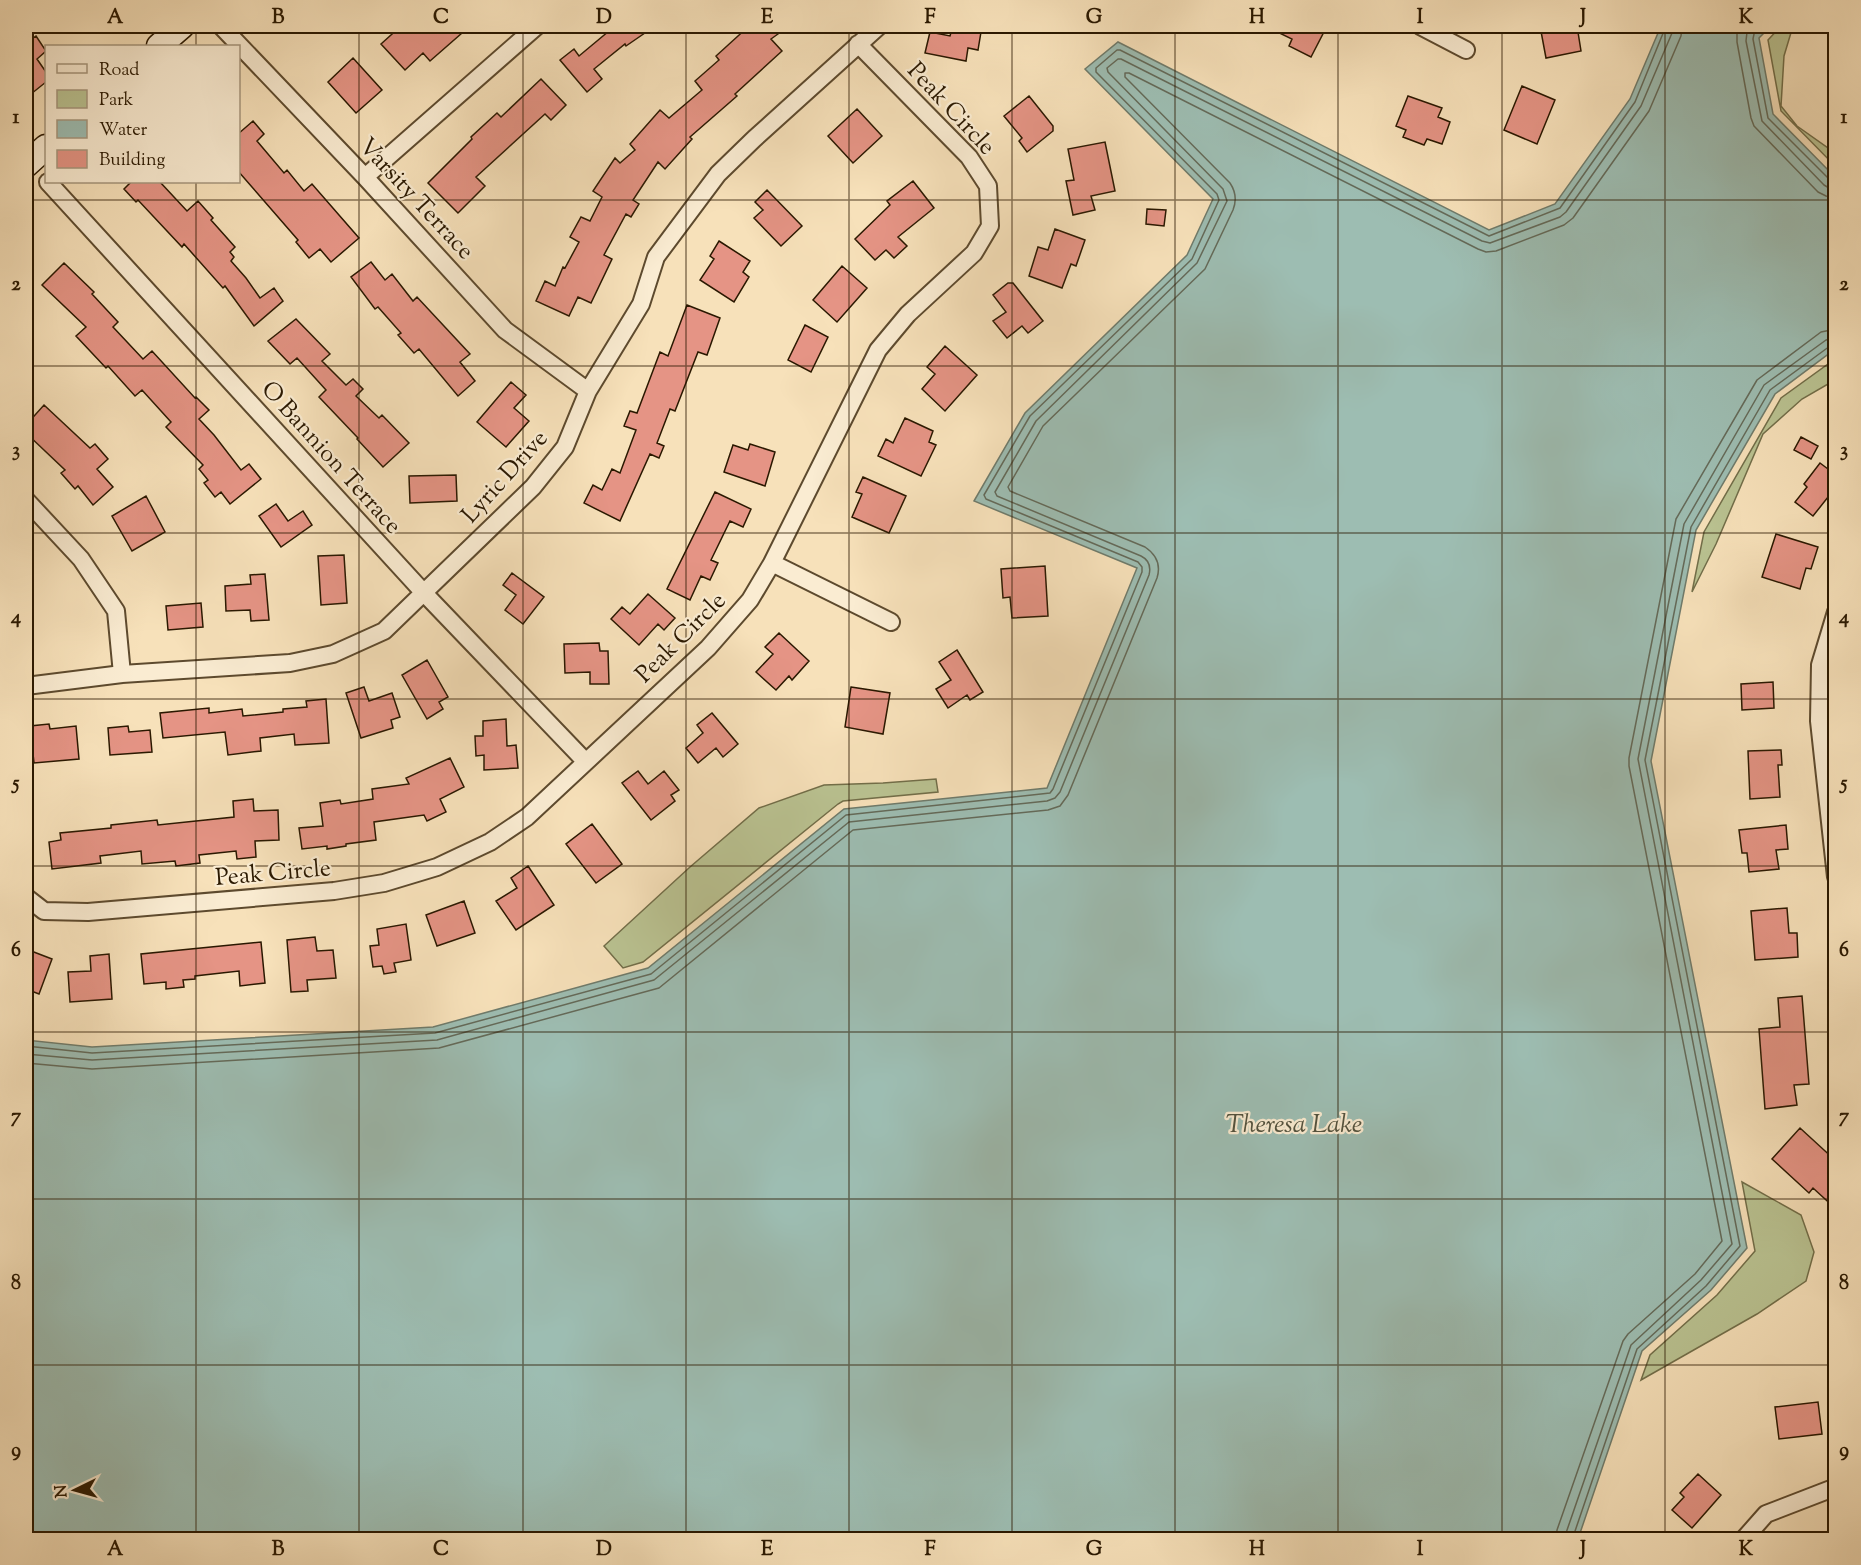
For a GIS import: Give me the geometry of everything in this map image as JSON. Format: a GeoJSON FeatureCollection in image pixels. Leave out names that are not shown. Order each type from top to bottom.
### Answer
{"type":"FeatureCollection","features":[{"type":"Feature","properties":{"kind":"street"},"geometry":{"type":"LineString","coordinates":[[160,45],[182,26]]}},
{"type":"Feature","properties":{"kind":"street","name":"Varsity Terrace"},"geometry":{"type":"LineString","coordinates":[[221,26],[239,45]]}},
{"type":"Feature","properties":{"kind":"street"},"geometry":{"type":"LineString","coordinates":[[365,177],[537,26]]}},
{"type":"Feature","properties":{"kind":"street","name":"Lyric Drive"},"geometry":{"type":"LineString","coordinates":[[26,686],[122,674],[290,663],[333,654],[384,631],[533,487],[566,447],[588,391],[641,304],[656,257],[718,174],[753,139],[879,26]]}},
{"type":"Feature","properties":{"kind":"street"},"geometry":{"type":"LineString","coordinates":[[1420,26],[1466,50]]}},
{"type":"Feature","properties":{"kind":"street","name":"Peak Circle"},"geometry":{"type":"LineString","coordinates":[[26,897],[44,911],[88,912],[334,891],[384,883],[436,867],[490,842],[527,817],[708,648],[750,600],[772,562],[878,350],[908,314],[974,253],[990,226],[988,186],[969,157],[858,44]]}},
{"type":"Feature","properties":{"kind":"street","name":"Varsity Terrace"},"geometry":{"type":"LineString","coordinates":[[240,46],[506,330],[588,391]]}},
{"type":"Feature","properties":{"kind":"street","name":"O Bannion Terrace"},"geometry":{"type":"LineString","coordinates":[[32,158],[45,178]]}},
{"type":"Feature","properties":{"kind":"street","name":"O Bannion Terrace"},"geometry":{"type":"LineString","coordinates":[[49,183],[424,592],[585,761]]}},
{"type":"Feature","properties":{"kind":"street"},"geometry":{"type":"LineString","coordinates":[[26,500],[81,559],[116,611],[122,674]]}},
{"type":"Feature","properties":{"kind":"street"},"geometry":{"type":"LineString","coordinates":[[772,562],[891,622]]}},
{"type":"Feature","properties":{"kind":"street"},"geometry":{"type":"LineString","coordinates":[[1836,612],[1820,665],[1819,721],[1836,877]]}},
{"type":"Feature","properties":{"kind":"street"},"geometry":{"type":"LineString","coordinates":[[1743,1539],[1766,1514],[1836,1487]]}},
{"type":"Feature","properties":{"kind":"green space"},"geometry":{"type":"Polygon","coordinates":[[[1781,26],[1793,26],[1784,56],[1781,106],[1797,126],[1835,153],[1835,166],[1781,111],[1768,40],[1781,26]]]}},
{"type":"Feature","properties":{"kind":"green space"},"geometry":{"type":"Polygon","coordinates":[[[1835,359],[1835,380],[1802,399],[1763,434],[1716,544],[1692,592],[1704,532],[1781,398],[1835,359]]]}},
{"type":"Feature","properties":{"kind":"green space"},"geometry":{"type":"Polygon","coordinates":[[[936,779],[938,792],[843,801],[838,804],[643,962],[623,968],[604,946],[690,867],[759,808],[824,785],[936,779]]]}},
{"type":"Feature","properties":{"kind":"green space"},"geometry":{"type":"Polygon","coordinates":[[[1742,1182],[1801,1215],[1814,1252],[1806,1281],[1757,1314],[1641,1380],[1650,1355],[1717,1295],[1755,1251],[1742,1182]]]}},
{"type":"Feature","properties":{"kind":"water","name":"Theresa Lake"},"geometry":{"type":"Polygon","coordinates":[[[1661,26],[1771,26],[1759,38],[1773,114],[1835,177],[1835,349],[1775,394],[1696,530],[1651,761],[1747,1248],[1711,1290],[1642,1351],[1578,1539],[26,1539],[26,1040],[92,1047],[433,1027],[648,968],[844,809],[1047,788],[1137,568],[974,501],[1025,413],[1187,255],[1213,199],[1085,69],[1118,42],[1489,230],[1555,204],[1630,99],[1661,26]]]}},
{"type":"Feature","properties":{"kind":"building"},"geometry":{"type":"Polygon","coordinates":[[[401,26],[470,26],[430,61],[423,53],[405,70],[381,44],[401,26]]]}},
{"type":"Feature","properties":{"kind":"building"},"geometry":{"type":"Polygon","coordinates":[[[615,26],[655,26],[626,46],[625,44],[594,69],[602,79],[587,92],[560,60],[574,49],[579,56],[615,26]]]}},
{"type":"Feature","properties":{"kind":"building"},"geometry":{"type":"Polygon","coordinates":[[[749,26],[789,26],[771,39],[782,51],[735,94],[737,96],[690,137],[692,139],[665,169],[658,162],[633,200],[639,204],[631,217],[626,214],[604,255],[612,259],[591,303],[578,297],[569,316],[536,301],[545,281],[555,286],[563,267],[565,268],[579,242],[570,237],[581,217],[590,221],[602,197],[593,191],[615,158],[620,163],[635,150],[630,144],[660,110],[669,118],[702,90],[695,81],[719,60],[716,56],[749,26]]]}},
{"type":"Feature","properties":{"kind":"building"},"geometry":{"type":"Polygon","coordinates":[[[953,26],[975,26],[974,31],[981,32],[978,50],[968,48],[966,61],[925,53],[930,32],[950,36],[953,26]]]}},
{"type":"Feature","properties":{"kind":"building"},"geometry":{"type":"Polygon","coordinates":[[[1265,26],[1327,26],[1311,57],[1289,46],[1292,39],[1265,26]]]}},
{"type":"Feature","properties":{"kind":"building"},"geometry":{"type":"Polygon","coordinates":[[[1540,26],[1577,26],[1581,51],[1546,58],[1540,26]]]}},
{"type":"Feature","properties":{"kind":"building"},"geometry":{"type":"Polygon","coordinates":[[[36,36],[45,50],[37,59],[45,71],[45,83],[31,94],[26,86],[26,43],[36,36]]]}},
{"type":"Feature","properties":{"kind":"building"},"geometry":{"type":"Polygon","coordinates":[[[353,58],[382,90],[356,113],[328,82],[353,58]]]}},
{"type":"Feature","properties":{"kind":"building"},"geometry":{"type":"Polygon","coordinates":[[[541,79],[566,105],[551,120],[545,114],[476,177],[485,186],[458,213],[428,183],[497,113],[501,117],[541,79]]]}},
{"type":"Feature","properties":{"kind":"building"},"geometry":{"type":"Polygon","coordinates":[[[1522,86],[1555,100],[1537,144],[1504,130],[1522,86]]]}},
{"type":"Feature","properties":{"kind":"building"},"geometry":{"type":"Polygon","coordinates":[[[1029,96],[1053,126],[1053,131],[1027,152],[1019,141],[1022,138],[1004,116],[1029,96]]]}},
{"type":"Feature","properties":{"kind":"building"},"geometry":{"type":"Polygon","coordinates":[[[1408,96],[1442,108],[1438,117],[1450,122],[1442,144],[1427,139],[1424,145],[1403,137],[1406,130],[1396,126],[1408,96]]]}},
{"type":"Feature","properties":{"kind":"building"},"geometry":{"type":"Polygon","coordinates":[[[857,109],[882,136],[853,163],[828,136],[857,109]]]}},
{"type":"Feature","properties":{"kind":"building"},"geometry":{"type":"Polygon","coordinates":[[[253,121],[264,134],[257,141],[284,173],[287,170],[304,191],[312,184],[359,238],[331,262],[320,249],[309,258],[296,242],[298,240],[240,173],[240,132],[253,121]]]}},
{"type":"Feature","properties":{"kind":"building"},"geometry":{"type":"Polygon","coordinates":[[[1105,142],[1115,191],[1091,196],[1095,210],[1073,215],[1066,181],[1074,180],[1068,149],[1105,142]]]}},
{"type":"Feature","properties":{"kind":"building"},"geometry":{"type":"Polygon","coordinates":[[[913,181],[934,208],[898,237],[907,246],[894,258],[886,250],[875,260],[855,239],[890,205],[887,201],[913,181]]]}},
{"type":"Feature","properties":{"kind":"building"},"geometry":{"type":"Polygon","coordinates":[[[130,183],[161,183],[187,211],[198,201],[235,247],[230,252],[234,257],[231,261],[260,298],[274,288],[283,301],[254,326],[225,286],[223,288],[184,244],[182,247],[138,200],[136,202],[124,189],[130,183]]]}},
{"type":"Feature","properties":{"kind":"building"},"geometry":{"type":"Polygon","coordinates":[[[767,190],[802,226],[781,246],[754,218],[763,210],[755,202],[767,190]]]}},
{"type":"Feature","properties":{"kind":"building"},"geometry":{"type":"Polygon","coordinates":[[[1147,209],[1166,210],[1164,226],[1146,224],[1147,209]]]}},
{"type":"Feature","properties":{"kind":"building"},"geometry":{"type":"Polygon","coordinates":[[[1055,229],[1085,240],[1076,266],[1071,264],[1062,288],[1029,276],[1038,247],[1048,250],[1055,229]]]}},
{"type":"Feature","properties":{"kind":"building"},"geometry":{"type":"Polygon","coordinates":[[[719,241],[750,261],[743,272],[749,277],[734,302],[700,280],[714,259],[710,256],[719,241]]]}},
{"type":"Feature","properties":{"kind":"building"},"geometry":{"type":"Polygon","coordinates":[[[371,262],[385,280],[392,274],[413,301],[417,297],[470,354],[460,362],[475,381],[458,396],[419,349],[414,353],[398,335],[401,333],[378,307],[375,309],[351,277],[371,262]]]}},
{"type":"Feature","properties":{"kind":"building"},"geometry":{"type":"Polygon","coordinates":[[[64,263],[94,292],[92,294],[118,322],[113,327],[143,359],[152,351],[209,410],[199,419],[241,470],[249,464],[261,479],[230,504],[221,492],[215,497],[204,483],[208,480],[199,469],[203,465],[166,427],[171,422],[142,390],[135,396],[76,336],[86,327],[42,285],[64,263]]]}},
{"type":"Feature","properties":{"kind":"building"},"geometry":{"type":"Polygon","coordinates":[[[842,266],[867,288],[837,322],[813,300],[842,266]]]}},
{"type":"Feature","properties":{"kind":"building"},"geometry":{"type":"Polygon","coordinates":[[[1008,283],[1013,283],[1043,321],[1028,333],[1022,326],[1007,338],[993,321],[1006,312],[993,295],[1008,283]]]}},
{"type":"Feature","properties":{"kind":"building"},"geometry":{"type":"Polygon","coordinates":[[[687,305],[720,318],[707,355],[698,352],[675,411],[670,409],[657,443],[664,446],[659,458],[650,454],[620,521],[584,503],[593,485],[602,490],[612,469],[620,473],[636,430],[624,426],[630,411],[637,413],[660,352],[668,356],[687,305]]]}},
{"type":"Feature","properties":{"kind":"building"},"geometry":{"type":"Polygon","coordinates":[[[296,319],[330,354],[322,361],[346,385],[353,379],[363,389],[356,396],[379,418],[382,415],[409,443],[383,467],[319,397],[326,390],[297,358],[290,364],[268,341],[296,319]]]}},
{"type":"Feature","properties":{"kind":"building"},"geometry":{"type":"Polygon","coordinates":[[[805,325],[828,337],[811,372],[788,360],[805,325]]]}},
{"type":"Feature","properties":{"kind":"building"},"geometry":{"type":"Polygon","coordinates":[[[945,346],[977,375],[945,411],[922,389],[935,374],[927,367],[945,346]]]}},
{"type":"Feature","properties":{"kind":"building"},"geometry":{"type":"Polygon","coordinates":[[[511,382],[526,395],[514,408],[529,421],[506,447],[477,422],[511,382]]]}},
{"type":"Feature","properties":{"kind":"building"},"geometry":{"type":"Polygon","coordinates":[[[44,405],[90,448],[95,444],[108,459],[97,469],[113,487],[93,505],[78,486],[75,489],[61,473],[65,470],[26,433],[26,425],[44,405]]]}},
{"type":"Feature","properties":{"kind":"building"},"geometry":{"type":"Polygon","coordinates":[[[905,418],[933,431],[929,442],[936,445],[921,476],[878,456],[886,439],[893,443],[905,418]]]}},
{"type":"Feature","properties":{"kind":"building"},"geometry":{"type":"Polygon","coordinates":[[[1801,437],[1818,446],[1811,459],[1794,450],[1801,437]]]}},
{"type":"Feature","properties":{"kind":"building"},"geometry":{"type":"Polygon","coordinates":[[[750,444],[775,452],[765,486],[724,472],[733,445],[748,450],[750,444]]]}},
{"type":"Feature","properties":{"kind":"building"},"geometry":{"type":"Polygon","coordinates":[[[1820,463],[1836,475],[1836,487],[1813,516],[1795,502],[1807,487],[1804,484],[1820,463]]]}},
{"type":"Feature","properties":{"kind":"building"},"geometry":{"type":"Polygon","coordinates":[[[456,475],[457,501],[410,503],[409,476],[456,475]]]}},
{"type":"Feature","properties":{"kind":"building"},"geometry":{"type":"Polygon","coordinates":[[[863,477],[906,496],[889,533],[852,517],[862,494],[856,492],[863,477]]]}},
{"type":"Feature","properties":{"kind":"building"},"geometry":{"type":"Polygon","coordinates":[[[715,492],[751,509],[743,527],[730,521],[711,560],[718,563],[710,580],[701,576],[690,600],[667,589],[715,492]]]}},
{"type":"Feature","properties":{"kind":"building"},"geometry":{"type":"Polygon","coordinates":[[[146,496],[165,532],[132,551],[112,516],[146,496]]]}},
{"type":"Feature","properties":{"kind":"building"},"geometry":{"type":"Polygon","coordinates":[[[276,504],[288,521],[303,511],[312,525],[281,547],[259,516],[276,504]]]}},
{"type":"Feature","properties":{"kind":"building"},"geometry":{"type":"Polygon","coordinates":[[[1776,534],[1818,547],[1811,569],[1806,568],[1800,589],[1762,577],[1776,534]]]}},
{"type":"Feature","properties":{"kind":"building"},"geometry":{"type":"Polygon","coordinates":[[[344,555],[347,603],[321,605],[318,556],[344,555]]]}},
{"type":"Feature","properties":{"kind":"building"},"geometry":{"type":"Polygon","coordinates":[[[1045,566],[1048,616],[1012,618],[1010,597],[1003,598],[1001,569],[1045,566]]]}},
{"type":"Feature","properties":{"kind":"building"},"geometry":{"type":"Polygon","coordinates":[[[512,573],[544,597],[523,624],[505,610],[516,595],[503,585],[512,573]]]}},
{"type":"Feature","properties":{"kind":"building"},"geometry":{"type":"Polygon","coordinates":[[[265,574],[269,620],[251,621],[250,610],[226,611],[225,586],[251,584],[250,575],[265,574]]]}},
{"type":"Feature","properties":{"kind":"building"},"geometry":{"type":"Polygon","coordinates":[[[648,594],[675,618],[664,630],[658,624],[639,645],[611,619],[622,607],[630,614],[648,594]]]}},
{"type":"Feature","properties":{"kind":"building"},"geometry":{"type":"Polygon","coordinates":[[[201,603],[203,627],[168,630],[166,606],[201,603]]]}},
{"type":"Feature","properties":{"kind":"building"},"geometry":{"type":"Polygon","coordinates":[[[779,633],[809,661],[792,680],[789,676],[776,690],[756,672],[773,654],[765,647],[779,633]]]}},
{"type":"Feature","properties":{"kind":"building"},"geometry":{"type":"Polygon","coordinates":[[[599,643],[600,651],[608,651],[609,684],[590,684],[590,672],[565,673],[564,644],[599,643]]]}},
{"type":"Feature","properties":{"kind":"building"},"geometry":{"type":"Polygon","coordinates":[[[957,650],[983,692],[970,700],[967,695],[948,708],[936,689],[951,680],[939,662],[957,650]]]}},
{"type":"Feature","properties":{"kind":"building"},"geometry":{"type":"Polygon","coordinates":[[[427,660],[448,697],[439,702],[443,709],[427,719],[402,675],[427,660]]]}},
{"type":"Feature","properties":{"kind":"building"},"geometry":{"type":"Polygon","coordinates":[[[1773,682],[1774,708],[1742,710],[1741,684],[1773,682]]]}},
{"type":"Feature","properties":{"kind":"building"},"geometry":{"type":"Polygon","coordinates":[[[364,687],[369,701],[392,693],[400,717],[391,720],[393,728],[361,738],[346,693],[364,687]]]}},
{"type":"Feature","properties":{"kind":"building"},"geometry":{"type":"Polygon","coordinates":[[[851,687],[890,693],[883,734],[845,727],[851,687]]]}},
{"type":"Feature","properties":{"kind":"building"},"geometry":{"type":"Polygon","coordinates":[[[326,699],[329,743],[295,745],[294,734],[260,738],[261,751],[228,755],[225,732],[163,738],[160,713],[209,708],[209,713],[242,709],[243,716],[283,712],[283,709],[307,707],[306,701],[326,699]]]}},
{"type":"Feature","properties":{"kind":"building"},"geometry":{"type":"Polygon","coordinates":[[[712,713],[738,744],[723,757],[716,748],[698,763],[686,748],[703,733],[697,725],[712,713]]]}},
{"type":"Feature","properties":{"kind":"building"},"geometry":{"type":"Polygon","coordinates":[[[506,719],[507,746],[516,745],[518,768],[484,770],[484,755],[476,756],[475,736],[483,736],[483,721],[506,719]]]}},
{"type":"Feature","properties":{"kind":"building"},"geometry":{"type":"Polygon","coordinates":[[[49,724],[50,729],[76,726],[79,759],[34,763],[30,726],[49,724]]]}},
{"type":"Feature","properties":{"kind":"building"},"geometry":{"type":"Polygon","coordinates":[[[128,726],[129,732],[150,730],[152,752],[110,755],[108,728],[128,726]]]}},
{"type":"Feature","properties":{"kind":"building"},"geometry":{"type":"Polygon","coordinates":[[[1781,750],[1782,765],[1778,765],[1780,797],[1750,799],[1748,751],[1781,750]]]}},
{"type":"Feature","properties":{"kind":"building"},"geometry":{"type":"Polygon","coordinates":[[[450,758],[464,787],[440,799],[446,812],[427,821],[424,815],[374,822],[376,840],[327,849],[327,846],[302,849],[299,828],[323,826],[320,803],[340,800],[341,804],[373,799],[372,789],[409,784],[406,778],[450,758]]]}},
{"type":"Feature","properties":{"kind":"building"},"geometry":{"type":"Polygon","coordinates":[[[638,771],[648,784],[664,771],[679,790],[671,795],[675,801],[651,820],[622,783],[638,771]]]}},
{"type":"Feature","properties":{"kind":"building"},"geometry":{"type":"Polygon","coordinates":[[[253,799],[254,811],[278,810],[279,840],[255,841],[256,857],[237,859],[236,851],[199,855],[200,863],[176,866],[175,861],[142,864],[141,851],[100,856],[101,863],[52,869],[49,842],[61,840],[60,833],[111,828],[111,825],[157,820],[158,825],[234,817],[233,801],[253,799]]]}},
{"type":"Feature","properties":{"kind":"building"},"geometry":{"type":"Polygon","coordinates":[[[592,824],[622,864],[596,883],[566,844],[592,824]]]}},
{"type":"Feature","properties":{"kind":"building"},"geometry":{"type":"Polygon","coordinates":[[[1786,825],[1788,849],[1776,850],[1779,869],[1749,872],[1747,853],[1742,853],[1739,830],[1786,825]]]}},
{"type":"Feature","properties":{"kind":"building"},"geometry":{"type":"Polygon","coordinates":[[[528,866],[554,905],[516,930],[496,901],[517,888],[511,878],[528,866]]]}},
{"type":"Feature","properties":{"kind":"building"},"geometry":{"type":"Polygon","coordinates":[[[464,901],[475,933],[437,946],[426,915],[464,901]]]}},
{"type":"Feature","properties":{"kind":"building"},"geometry":{"type":"Polygon","coordinates":[[[1787,908],[1789,933],[1797,933],[1798,957],[1755,960],[1751,911],[1787,908]]]}},
{"type":"Feature","properties":{"kind":"building"},"geometry":{"type":"Polygon","coordinates":[[[406,924],[411,960],[394,963],[396,972],[384,974],[382,966],[373,967],[370,946],[379,945],[377,929],[406,924]]]}},
{"type":"Feature","properties":{"kind":"building"},"geometry":{"type":"Polygon","coordinates":[[[315,937],[317,951],[333,950],[336,978],[307,980],[308,991],[291,992],[287,940],[315,937]]]}},
{"type":"Feature","properties":{"kind":"building"},"geometry":{"type":"Polygon","coordinates":[[[261,942],[265,983],[240,986],[239,971],[195,976],[195,979],[183,980],[184,987],[166,989],[166,982],[144,984],[141,954],[261,942]]]}},
{"type":"Feature","properties":{"kind":"building"},"geometry":{"type":"Polygon","coordinates":[[[26,949],[52,959],[39,994],[26,989],[26,949]]]}},
{"type":"Feature","properties":{"kind":"building"},"geometry":{"type":"Polygon","coordinates":[[[109,954],[112,999],[70,1002],[68,972],[91,971],[90,956],[109,954]]]}},
{"type":"Feature","properties":{"kind":"building"},"geometry":{"type":"Polygon","coordinates":[[[1802,996],[1809,1084],[1794,1085],[1797,1105],[1765,1109],[1759,1029],[1780,1027],[1778,998],[1802,996]]]}},
{"type":"Feature","properties":{"kind":"building"},"geometry":{"type":"Polygon","coordinates":[[[1800,1128],[1836,1161],[1836,1209],[1813,1188],[1809,1193],[1772,1159],[1800,1128]]]}},
{"type":"Feature","properties":{"kind":"building"},"geometry":{"type":"Polygon","coordinates":[[[1818,1402],[1822,1434],[1779,1439],[1775,1407],[1818,1402]]]}},
{"type":"Feature","properties":{"kind":"building"},"geometry":{"type":"Polygon","coordinates":[[[1698,1474],[1721,1495],[1692,1528],[1672,1510],[1684,1497],[1680,1493],[1698,1474]]]}}]}
